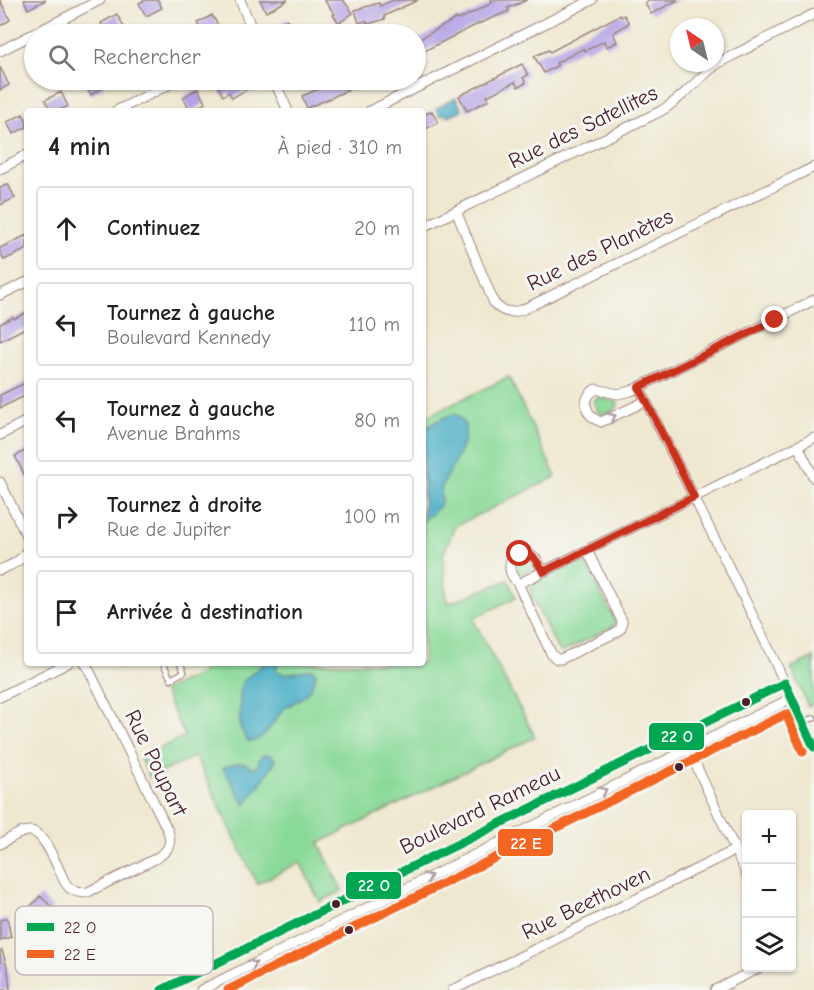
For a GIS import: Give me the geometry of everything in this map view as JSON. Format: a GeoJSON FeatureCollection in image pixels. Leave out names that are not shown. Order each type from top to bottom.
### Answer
{"type":"FeatureCollection","features":[{"type":"Feature","properties":{"kind":"street"},"geometry":{"type":"LineString","coordinates":[[53,24],[100,0]]}},
{"type":"Feature","properties":{"kind":"street"},"geometry":{"type":"LineString","coordinates":[[240,0],[250,24]]}},
{"type":"Feature","properties":{"kind":"street"},"geometry":{"type":"LineString","coordinates":[[426,83],[592,0]]}},
{"type":"Feature","properties":{"kind":"street","name":"Rue des Satellites"},"geometry":{"type":"LineString","coordinates":[[426,226],[661,111],[686,93],[720,62],[814,14]]}},
{"type":"Feature","properties":{"kind":"street"},"geometry":{"type":"LineString","coordinates":[[0,51],[24,39]]}},
{"type":"Feature","properties":{"kind":"street"},"geometry":{"type":"LineString","coordinates":[[122,108],[158,90]]}},
{"type":"Feature","properties":{"kind":"street"},"geometry":{"type":"LineString","coordinates":[[279,90],[287,108]]}},
{"type":"Feature","properties":{"kind":"street"},"geometry":{"type":"LineString","coordinates":[[376,108],[412,90]]}},
{"type":"Feature","properties":{"kind":"street"},"geometry":{"type":"LineString","coordinates":[[0,169],[24,157]]}},
{"type":"Feature","properties":{"kind":"street","name":"Rue des Planètes"},"geometry":{"type":"LineString","coordinates":[[456,211],[494,303],[504,311],[514,312],[814,167]]}},
{"type":"Feature","properties":{"kind":"street"},"geometry":{"type":"LineString","coordinates":[[0,295],[24,283]]}},
{"type":"Feature","properties":{"kind":"street"},"geometry":{"type":"LineString","coordinates":[[646,401],[601,422],[592,417],[586,406],[586,397],[596,390],[621,394],[639,387],[814,300]]}},
{"type":"Feature","properties":{"kind":"street"},"geometry":{"type":"LineString","coordinates":[[639,387],[814,746]]}},
{"type":"Feature","properties":{"kind":"street"},"geometry":{"type":"LineString","coordinates":[[0,435],[24,423]]}},
{"type":"Feature","properties":{"kind":"street"},"geometry":{"type":"LineString","coordinates":[[518,584],[814,438]]}},
{"type":"Feature","properties":{"kind":"street"},"geometry":{"type":"LineString","coordinates":[[798,446],[814,478]]}},
{"type":"Feature","properties":{"kind":"street"},"geometry":{"type":"LineString","coordinates":[[0,482],[24,531]]}},
{"type":"Feature","properties":{"kind":"street"},"geometry":{"type":"LineString","coordinates":[[543,572],[531,555],[523,553],[516,555],[511,561],[510,570],[552,655],[557,659],[564,659],[616,632],[622,625],[587,550]]}},
{"type":"Feature","properties":{"kind":"street"},"geometry":{"type":"LineString","coordinates":[[0,570],[24,556]]}},
{"type":"Feature","properties":{"kind":"street"},"geometry":{"type":"LineString","coordinates":[[0,697],[62,666]]}},
{"type":"Feature","properties":{"kind":"street","name":"Rue Poupart"},"geometry":{"type":"LineString","coordinates":[[0,844],[24,832],[36,832],[44,840],[69,888],[83,893],[155,859],[168,850],[170,841],[168,831],[87,666]]}},
{"type":"Feature","properties":{"kind":"street","name":"Boulevard Rameau"},"geometry":{"type":"LineString","coordinates":[[213,964],[784,683]]}},
{"type":"Feature","properties":{"kind":"street","name":"Boulevard Rameau"},"geometry":{"type":"LineString","coordinates":[[201,990],[792,698]]}},
{"type":"Feature","properties":{"kind":"street"},"geometry":{"type":"LineString","coordinates":[[681,733],[742,864]]}},
{"type":"Feature","properties":{"kind":"street"},"geometry":{"type":"LineString","coordinates":[[487,829],[494,844]]}},
{"type":"Feature","properties":{"kind":"street","name":"Rue Beethoven"},"geometry":{"type":"LineString","coordinates":[[453,990],[735,850]]}},
{"type":"Feature","properties":{"kind":"street"},"geometry":{"type":"LineString","coordinates":[[335,903],[343,919]]}},
{"type":"Feature","properties":{"kind":"street"},"geometry":{"type":"LineString","coordinates":[[715,990],[751,972]]}},
{"type":"Feature","properties":{"kind":"street","name":"Boulevard Rameau"},"geometry":{"type":"LineString","coordinates":[[162,990],[192,975]]}},
{"type":"Feature","properties":{"kind":"lane"},"geometry":{"type":"LineString","coordinates":[[164,666],[171,679],[184,672],[181,666]]}},
{"type":"Feature","properties":{"kind":"lane"},"geometry":{"type":"LineString","coordinates":[[803,722],[814,717]]}},
{"type":"Feature","properties":{"kind":"green space"},"geometry":{"type":"Polygon","coordinates":[[[509,377],[556,477],[455,526],[443,555],[447,604],[508,580],[516,597],[473,619],[535,737],[319,843],[342,891],[320,902],[300,862],[257,884],[195,756],[150,778],[140,758],[185,736],[163,691],[202,673],[202,666],[426,666],[426,417],[509,377]]]}},
{"type":"Feature","properties":{"kind":"green space"},"geometry":{"type":"Polygon","coordinates":[[[597,397],[617,402],[618,405],[610,412],[600,414],[593,402],[597,397]]]}},
{"type":"Feature","properties":{"kind":"green space"},"geometry":{"type":"Polygon","coordinates":[[[522,558],[529,560],[534,567],[517,574],[515,564],[522,558]]]}},
{"type":"Feature","properties":{"kind":"green space"},"geometry":{"type":"Polygon","coordinates":[[[579,562],[588,568],[616,623],[560,652],[531,595],[531,588],[533,584],[579,562]]]}},
{"type":"Feature","properties":{"kind":"green space"},"geometry":{"type":"Polygon","coordinates":[[[814,657],[814,703],[808,706],[791,668],[814,657]]]}},
{"type":"Feature","properties":{"kind":"water"},"geometry":{"type":"Polygon","coordinates":[[[456,98],[462,110],[447,117],[446,114],[440,116],[436,108],[456,98]]]}},
{"type":"Feature","properties":{"kind":"water"},"geometry":{"type":"Polygon","coordinates":[[[454,414],[462,420],[465,438],[442,487],[440,505],[426,518],[426,428],[454,414]]]}},
{"type":"Feature","properties":{"kind":"water"},"geometry":{"type":"Polygon","coordinates":[[[261,666],[277,666],[278,672],[285,674],[312,669],[316,673],[306,694],[284,709],[262,736],[250,742],[240,727],[240,689],[243,681],[261,666]]]}},
{"type":"Feature","properties":{"kind":"water"},"geometry":{"type":"Polygon","coordinates":[[[263,755],[270,755],[275,759],[274,764],[245,805],[223,768],[242,763],[252,768],[258,766],[259,759],[263,755]]]}},
{"type":"Feature","properties":{"kind":"building"},"geometry":{"type":"Polygon","coordinates":[[[0,0],[10,20],[0,26],[0,0]]]}},
{"type":"Feature","properties":{"kind":"building"},"geometry":{"type":"Polygon","coordinates":[[[24,0],[46,0],[28,9],[24,0]]]}},
{"type":"Feature","properties":{"kind":"building"},"geometry":{"type":"Polygon","coordinates":[[[145,0],[158,0],[162,8],[146,16],[139,3],[145,0]]]}},
{"type":"Feature","properties":{"kind":"building"},"geometry":{"type":"Polygon","coordinates":[[[260,0],[288,0],[266,12],[260,0]]]}},
{"type":"Feature","properties":{"kind":"building"},"geometry":{"type":"Polygon","coordinates":[[[324,0],[343,0],[353,13],[339,23],[324,0]]]}},
{"type":"Feature","properties":{"kind":"building"},"geometry":{"type":"Polygon","coordinates":[[[393,0],[418,0],[384,16],[385,19],[368,24],[366,21],[359,23],[355,10],[379,3],[380,6],[393,0]]]}},
{"type":"Feature","properties":{"kind":"building"},"geometry":{"type":"Polygon","coordinates":[[[491,0],[527,0],[508,8],[509,11],[426,50],[426,35],[457,18],[458,20],[492,3],[491,0]]]}},
{"type":"Feature","properties":{"kind":"building"},"geometry":{"type":"Polygon","coordinates":[[[651,0],[678,0],[651,14],[645,3],[651,0]]]}},
{"type":"Feature","properties":{"kind":"building"},"geometry":{"type":"Polygon","coordinates":[[[117,14],[122,24],[101,24],[117,14]]]}},
{"type":"Feature","properties":{"kind":"building"},"geometry":{"type":"Polygon","coordinates":[[[212,15],[217,24],[199,24],[212,15]]]}},
{"type":"Feature","properties":{"kind":"building"},"geometry":{"type":"Polygon","coordinates":[[[620,15],[621,17],[624,15],[629,23],[613,33],[617,42],[606,47],[604,41],[585,51],[584,48],[556,63],[558,65],[544,73],[534,56],[549,50],[550,52],[620,15]]]}},
{"type":"Feature","properties":{"kind":"building"},"geometry":{"type":"Polygon","coordinates":[[[287,19],[290,24],[280,24],[287,19]]]}},
{"type":"Feature","properties":{"kind":"building"},"geometry":{"type":"Polygon","coordinates":[[[522,64],[528,75],[523,78],[526,83],[518,87],[515,82],[487,96],[489,100],[467,111],[459,96],[522,64]]]}},
{"type":"Feature","properties":{"kind":"building"},"geometry":{"type":"Polygon","coordinates":[[[0,67],[9,85],[0,90],[0,67]]]}},
{"type":"Feature","properties":{"kind":"building"},"geometry":{"type":"Polygon","coordinates":[[[88,90],[99,90],[91,95],[88,90]]]}},
{"type":"Feature","properties":{"kind":"building"},"geometry":{"type":"Polygon","coordinates":[[[198,90],[205,103],[196,108],[189,108],[183,97],[198,90]]]}},
{"type":"Feature","properties":{"kind":"building"},"geometry":{"type":"Polygon","coordinates":[[[220,90],[246,90],[232,98],[229,92],[223,96],[220,90]]]}},
{"type":"Feature","properties":{"kind":"building"},"geometry":{"type":"Polygon","coordinates":[[[316,90],[347,90],[307,108],[302,96],[316,90]]]}},
{"type":"Feature","properties":{"kind":"building"},"geometry":{"type":"Polygon","coordinates":[[[61,92],[68,106],[49,108],[45,100],[61,92]]]}},
{"type":"Feature","properties":{"kind":"building"},"geometry":{"type":"Polygon","coordinates":[[[432,111],[438,123],[426,129],[426,114],[432,111]]]}},
{"type":"Feature","properties":{"kind":"building"},"geometry":{"type":"Polygon","coordinates":[[[23,114],[24,128],[13,134],[7,122],[23,114]]]}},
{"type":"Feature","properties":{"kind":"building"},"geometry":{"type":"Polygon","coordinates":[[[8,184],[15,198],[0,205],[0,188],[8,184]]]}},
{"type":"Feature","properties":{"kind":"building"},"geometry":{"type":"Polygon","coordinates":[[[24,236],[24,250],[4,260],[0,248],[24,236]]]}},
{"type":"Feature","properties":{"kind":"building"},"geometry":{"type":"Polygon","coordinates":[[[24,314],[24,329],[0,341],[0,324],[13,317],[14,319],[24,314]]]}},
{"type":"Feature","properties":{"kind":"building"},"geometry":{"type":"Polygon","coordinates":[[[24,383],[24,396],[0,408],[0,395],[24,383]]]}},
{"type":"Feature","properties":{"kind":"building"},"geometry":{"type":"Polygon","coordinates":[[[24,452],[24,474],[15,456],[24,452]]]}},
{"type":"Feature","properties":{"kind":"building"},"geometry":{"type":"Polygon","coordinates":[[[40,896],[51,906],[31,906],[40,896]]]}},
{"type":"Feature","properties":{"kind":"building"},"geometry":{"type":"Polygon","coordinates":[[[7,918],[11,937],[0,940],[0,920],[7,918]]]}},
{"type":"Feature","properties":{"kind":"building"},"geometry":{"type":"Polygon","coordinates":[[[2,950],[8,970],[10,990],[0,990],[0,951],[2,950]]]}},
{"type":"Feature","properties":{"kind":"transit line"},"geometry":{"type":"LineString","coordinates":[[213,965],[785,683],[814,747]]}},
{"type":"Feature","properties":{"kind":"transit line"},"geometry":{"type":"LineString","coordinates":[[228,990],[786,714],[803,752]]}},
{"type":"Feature","properties":{"kind":"transit line"},"geometry":{"type":"LineString","coordinates":[[162,990],[192,975]]}},
{"type":"Feature","properties":{"kind":"route"},"geometry":{"type":"LineString","coordinates":[[520,554],[527,553],[535,558],[543,572],[694,497],[639,387],[775,320]]}}]}
